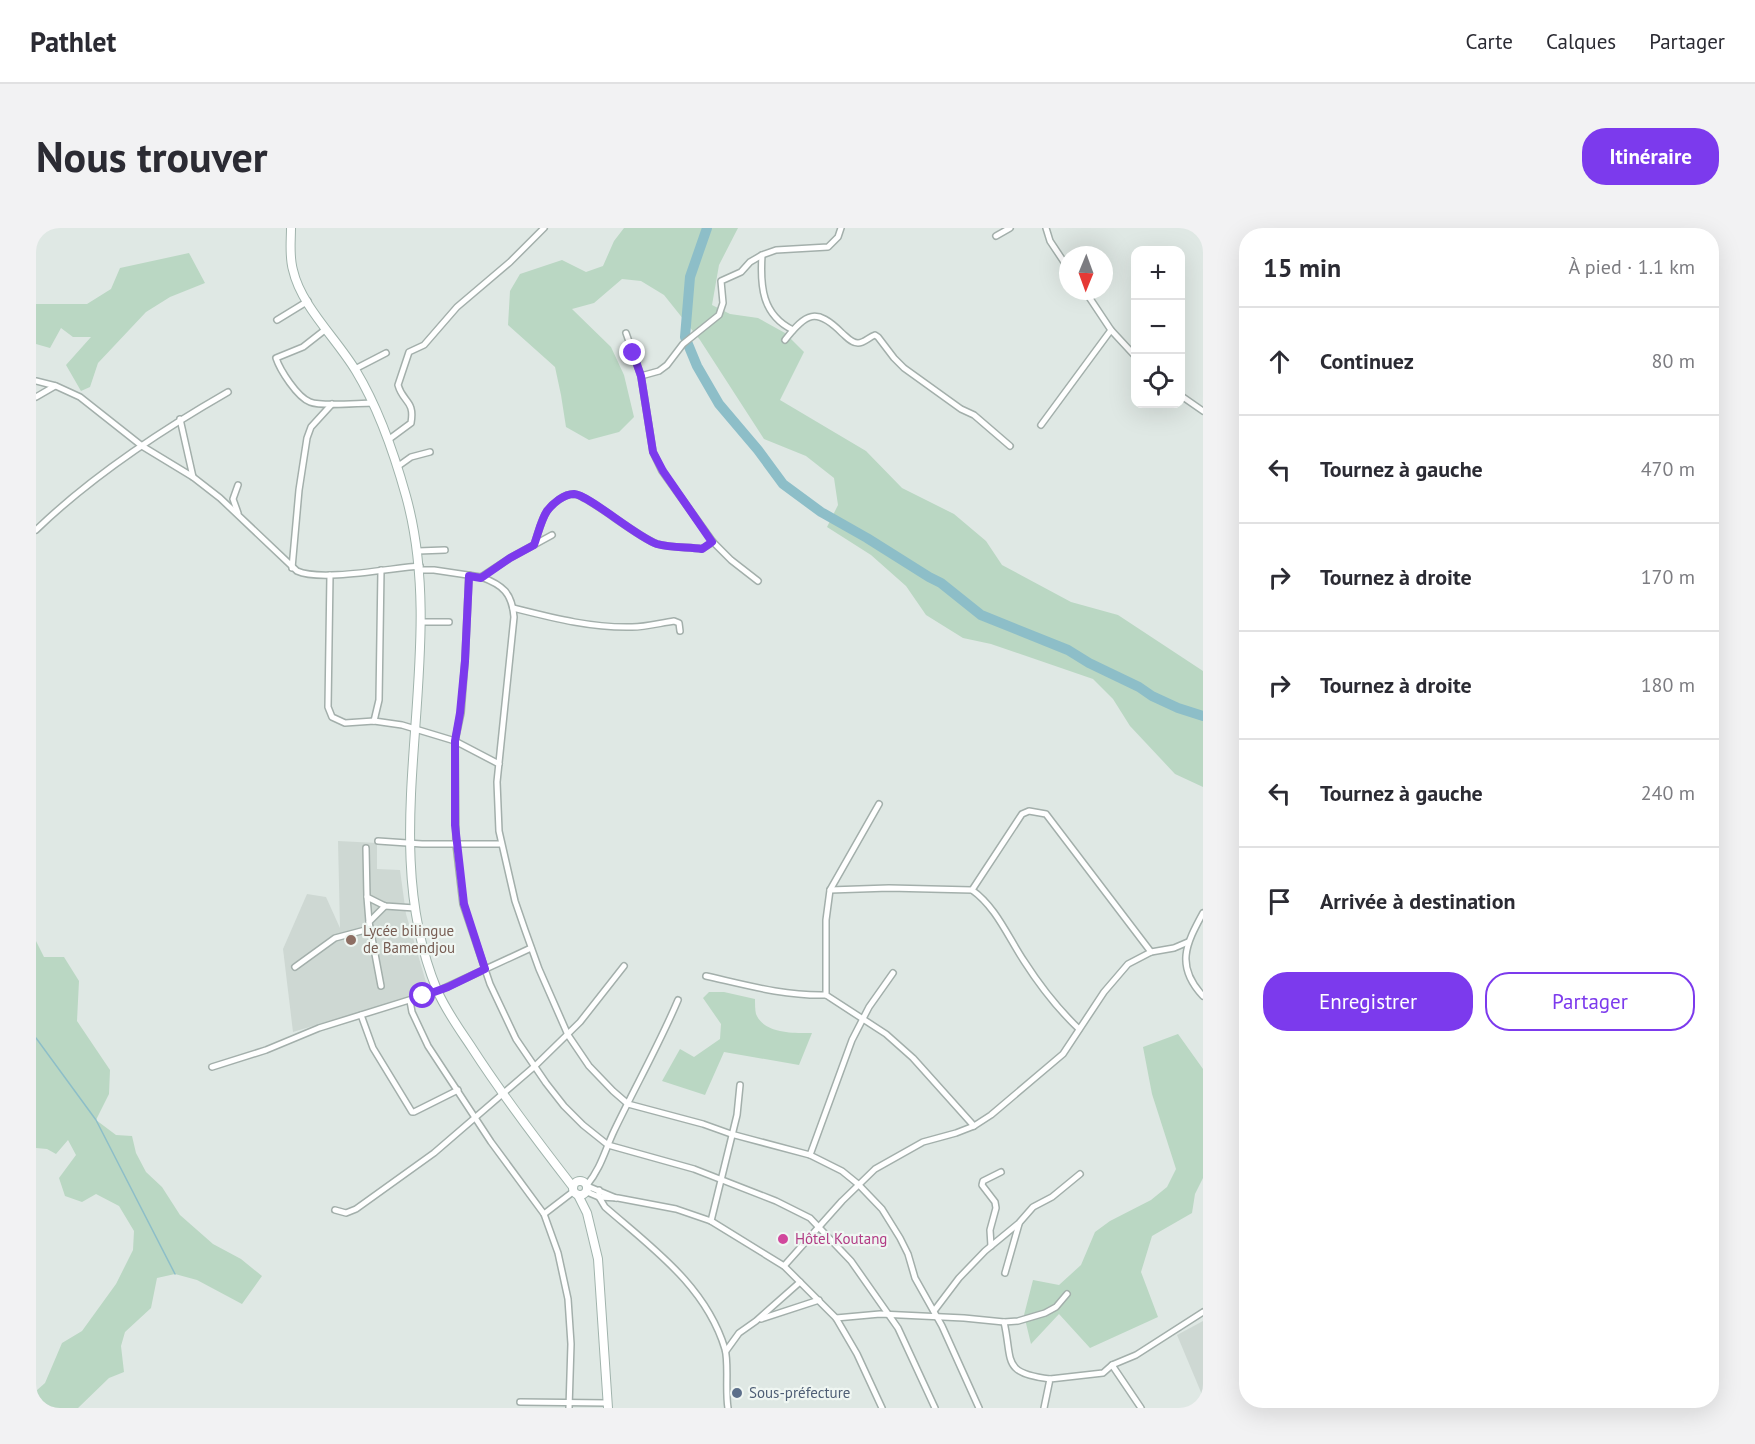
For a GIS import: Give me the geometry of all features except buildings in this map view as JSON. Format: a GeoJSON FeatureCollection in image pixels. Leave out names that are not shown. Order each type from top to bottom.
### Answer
{"type":"FeatureCollection","features":[{"type":"Feature","properties":{"kind":"main road"},"geometry":{"type":"LineString","coordinates":[[291,228],[293,270],[308,301],[355,369],[373,403],[406,495],[418,551],[420,622],[409,843],[414,908],[438,991],[453,1019],[542,1147],[566,1176],[581,1189],[598,1259],[608,1406]]}},
{"type":"Feature","properties":{"kind":"street"},"geometry":{"type":"LineString","coordinates":[[388,440],[411,423],[412,406],[398,389],[409,352],[424,345],[457,307],[510,262],[544,228]]}},
{"type":"Feature","properties":{"kind":"street"},"geometry":{"type":"LineString","coordinates":[[641,376],[659,371],[667,365],[683,344],[719,315],[723,303],[721,281],[741,272],[750,262],[762,255],[776,250],[828,247],[838,237],[841,228]]}},
{"type":"Feature","properties":{"kind":"street"},"geometry":{"type":"LineString","coordinates":[[996,236],[1010,228]]}},
{"type":"Feature","properties":{"kind":"street"},"geometry":{"type":"LineString","coordinates":[[1046,228],[1050,242],[1059,255]]}},
{"type":"Feature","properties":{"kind":"street"},"geometry":{"type":"LineString","coordinates":[[762,255],[761,275],[767,303],[774,318],[793,330]]}},
{"type":"Feature","properties":{"kind":"street"},"geometry":{"type":"LineString","coordinates":[[1091,300],[1111,330],[1133,354]]}},
{"type":"Feature","properties":{"kind":"street"},"geometry":{"type":"LineString","coordinates":[[277,320],[308,301]]}},
{"type":"Feature","properties":{"kind":"street"},"geometry":{"type":"LineString","coordinates":[[785,340],[807,318],[815,315],[821,316],[836,326],[855,343],[875,335],[904,369],[961,409],[974,415],[1010,446]]}},
{"type":"Feature","properties":{"kind":"street"},"geometry":{"type":"LineString","coordinates":[[326,330],[303,347],[276,357],[278,366],[307,401],[316,404],[373,403]]}},
{"type":"Feature","properties":{"kind":"street"},"geometry":{"type":"LineString","coordinates":[[1041,425],[1111,330]]}},
{"type":"Feature","properties":{"kind":"street"},"geometry":{"type":"LineString","coordinates":[[626,333],[641,376],[653,452],[663,471],[712,542],[758,581]]}},
{"type":"Feature","properties":{"kind":"street"},"geometry":{"type":"LineString","coordinates":[[355,369],[386,353]]}},
{"type":"Feature","properties":{"kind":"street"},"geometry":{"type":"LineString","coordinates":[[36,381],[56,386],[80,397],[96,407],[122,432],[193,477],[292,568],[310,575],[420,568],[481,578],[502,587],[509,596],[513,608],[514,627],[502,720],[497,796],[501,844],[515,901],[531,948],[568,1035],[590,1066],[628,1104],[810,1155],[842,1171],[858,1184],[882,1209],[908,1254],[915,1278],[935,1314],[979,1408]]}},
{"type":"Feature","properties":{"kind":"street"},"geometry":{"type":"LineString","coordinates":[[36,397],[56,386]]}},
{"type":"Feature","properties":{"kind":"street"},"geometry":{"type":"LineString","coordinates":[[36,530],[64,505],[142,446],[180,419],[228,392]]}},
{"type":"Feature","properties":{"kind":"street"},"geometry":{"type":"LineString","coordinates":[[1185,398],[1203,411]]}},
{"type":"Feature","properties":{"kind":"street"},"geometry":{"type":"LineString","coordinates":[[292,568],[305,444],[311,427],[332,404]]}},
{"type":"Feature","properties":{"kind":"street"},"geometry":{"type":"LineString","coordinates":[[180,419],[193,477]]}},
{"type":"Feature","properties":{"kind":"street"},"geometry":{"type":"LineString","coordinates":[[397,467],[411,457],[430,452]]}},
{"type":"Feature","properties":{"kind":"street"},"geometry":{"type":"LineString","coordinates":[[238,485],[233,499],[239,517]]}},
{"type":"Feature","properties":{"kind":"street"},"geometry":{"type":"LineString","coordinates":[[534,545],[547,511],[556,501],[574,494],[657,544],[702,549],[712,542]]}},
{"type":"Feature","properties":{"kind":"street"},"geometry":{"type":"LineString","coordinates":[[481,578],[510,558],[552,535]]}},
{"type":"Feature","properties":{"kind":"street"},"geometry":{"type":"LineString","coordinates":[[418,551],[446,550]]}},
{"type":"Feature","properties":{"kind":"street"},"geometry":{"type":"LineString","coordinates":[[374,721],[380,700],[381,570]]}},
{"type":"Feature","properties":{"kind":"street"},"geometry":{"type":"LineString","coordinates":[[330,575],[329,712],[332,717],[345,723],[374,721],[416,729],[455,741],[499,764]]}},
{"type":"Feature","properties":{"kind":"street"},"geometry":{"type":"LineString","coordinates":[[469,576],[465,661],[455,741],[456,844],[464,904],[490,984],[516,1039],[564,1106],[608,1145],[694,1169],[810,1218],[851,1261],[889,1314],[898,1328],[934,1408]]}},
{"type":"Feature","properties":{"kind":"street"},"geometry":{"type":"LineString","coordinates":[[513,608],[573,622],[602,626],[635,627],[674,621],[679,623],[680,631]]}},
{"type":"Feature","properties":{"kind":"street"},"geometry":{"type":"LineString","coordinates":[[420,622],[449,622]]}},
{"type":"Feature","properties":{"kind":"street"},"geometry":{"type":"LineString","coordinates":[[825,994],[826,920],[830,890],[879,804]]}},
{"type":"Feature","properties":{"kind":"street"},"geometry":{"type":"LineString","coordinates":[[972,890],[1022,814],[1029,811],[1046,814],[1150,952]]}},
{"type":"Feature","properties":{"kind":"street"},"geometry":{"type":"LineString","coordinates":[[378,841],[501,844]]}},
{"type":"Feature","properties":{"kind":"street"},"geometry":{"type":"LineString","coordinates":[[366,848],[369,930],[381,986]]}},
{"type":"Feature","properties":{"kind":"street"},"geometry":{"type":"LineString","coordinates":[[830,890],[889,888],[972,890],[981,896],[990,908],[1055,1006],[1079,1029]]}},
{"type":"Feature","properties":{"kind":"street"},"geometry":{"type":"LineString","coordinates":[[367,897],[385,906],[414,908]]}},
{"type":"Feature","properties":{"kind":"street"},"geometry":{"type":"LineString","coordinates":[[369,922],[385,906]]}},
{"type":"Feature","properties":{"kind":"street"},"geometry":{"type":"LineString","coordinates":[[1203,913],[1188,942],[1186,953],[1189,975],[1194,986],[1203,996]]}},
{"type":"Feature","properties":{"kind":"street"},"geometry":{"type":"LineString","coordinates":[[295,967],[335,938],[369,930]]}},
{"type":"Feature","properties":{"kind":"street"},"geometry":{"type":"LineString","coordinates":[[784,1266],[858,1184],[875,1169],[914,1146],[974,1126],[991,1115],[1063,1054],[1104,992],[1128,964],[1150,952],[1174,948],[1188,942]]}},
{"type":"Feature","properties":{"kind":"street"},"geometry":{"type":"LineString","coordinates":[[212,1067],[266,1050],[319,1028],[438,991],[531,948]]}},
{"type":"Feature","properties":{"kind":"street"},"geometry":{"type":"LineString","coordinates":[[335,1210],[346,1213],[356,1209],[434,1153],[504,1095],[568,1035],[598,1002],[624,966]]}},
{"type":"Feature","properties":{"kind":"street"},"geometry":{"type":"LineString","coordinates":[[810,1155],[837,1080],[863,1018],[893,973]]}},
{"type":"Feature","properties":{"kind":"street"},"geometry":{"type":"LineString","coordinates":[[706,976],[756,989],[825,994],[886,1034],[913,1058],[974,1126]]}},
{"type":"Feature","properties":{"kind":"street"},"geometry":{"type":"LineString","coordinates":[[544,1214],[581,1189],[599,1167],[660,1043],[678,1000]]}},
{"type":"Feature","properties":{"kind":"street"},"geometry":{"type":"LineString","coordinates":[[410,1001],[418,1027],[491,1142],[544,1214],[558,1253],[568,1299],[571,1344],[569,1405]]}},
{"type":"Feature","properties":{"kind":"street"},"geometry":{"type":"LineString","coordinates":[[361,1015],[373,1048],[412,1112],[458,1090]]}},
{"type":"Feature","properties":{"kind":"street"},"geometry":{"type":"LineString","coordinates":[[711,1221],[739,1103],[740,1085]]}},
{"type":"Feature","properties":{"kind":"street"},"geometry":{"type":"LineString","coordinates":[[991,1246],[990,1230],[996,1208],[995,1202],[982,1185],[983,1181],[1001,1172]]}},
{"type":"Feature","properties":{"kind":"street"},"geometry":{"type":"LineString","coordinates":[[935,1314],[958,1278],[991,1246],[1033,1208],[1052,1197],[1080,1174]]}},
{"type":"Feature","properties":{"kind":"street"},"geometry":{"type":"LineString","coordinates":[[581,1189],[676,1209],[711,1221],[784,1266],[836,1318],[857,1354],[882,1408]]}},
{"type":"Feature","properties":{"kind":"street"},"geometry":{"type":"LineString","coordinates":[[599,1194],[605,1207],[665,1258],[697,1293],[714,1321],[726,1352],[725,1388],[728,1408]]}},
{"type":"Feature","properties":{"kind":"street"},"geometry":{"type":"LineString","coordinates":[[1005,1273],[1019,1223]]}},
{"type":"Feature","properties":{"kind":"street"},"geometry":{"type":"LineString","coordinates":[[908,1254],[916,1254]]}},
{"type":"Feature","properties":{"kind":"street"},"geometry":{"type":"LineString","coordinates":[[726,1352],[739,1333],[800,1282]]}},
{"type":"Feature","properties":{"kind":"street"},"geometry":{"type":"LineString","coordinates":[[836,1318],[889,1314],[935,1314],[1004,1322],[1018,1321],[1045,1313],[1056,1307],[1067,1294]]}},
{"type":"Feature","properties":{"kind":"street"},"geometry":{"type":"LineString","coordinates":[[756,1321],[819,1300]]}},
{"type":"Feature","properties":{"kind":"street"},"geometry":{"type":"LineString","coordinates":[[1004,1322],[1008,1356],[1012,1366],[1030,1377],[1050,1379],[1103,1373],[1112,1365],[1136,1355],[1203,1312]]}},
{"type":"Feature","properties":{"kind":"street"},"geometry":{"type":"LineString","coordinates":[[1112,1365],[1140,1408]]}},
{"type":"Feature","properties":{"kind":"street"},"geometry":{"type":"LineString","coordinates":[[1044,1408],[1050,1379]]}},
{"type":"Feature","properties":{"kind":"street"},"geometry":{"type":"LineString","coordinates":[[520,1402],[608,1406]]}},
{"type":"Feature","properties":{"kind":"shaded area","name":"Lycée bilingue de Bamendjou"},"geometry":{"type":"Polygon","coordinates":[[[338,841],[377,843],[377,869],[400,870],[406,914],[428,989],[426,992],[293,1032],[283,949],[307,894],[326,897],[340,928],[338,841]]]}},
{"type":"Feature","properties":{"kind":"shaded area"},"geometry":{"type":"Polygon","coordinates":[[[1203,1321],[1203,1397],[1177,1335],[1203,1321]]]}},
{"type":"Feature","properties":{"kind":"green space"},"geometry":{"type":"Polygon","coordinates":[[[624,228],[738,228],[719,265],[712,305],[730,314],[758,318],[785,333],[804,352],[780,400],[866,451],[902,488],[954,514],[986,541],[1002,565],[1071,602],[1118,615],[1203,671],[1203,787],[1175,774],[1130,726],[1113,699],[1093,679],[991,644],[963,638],[926,615],[906,586],[871,555],[827,527],[838,505],[834,478],[806,456],[764,439],[700,340],[664,295],[641,281],[622,279],[594,303],[572,309],[611,347],[624,375],[634,417],[619,432],[589,440],[566,427],[555,367],[508,325],[510,291],[520,274],[562,260],[586,272],[603,266],[614,241],[624,228]]]}},
{"type":"Feature","properties":{"kind":"green space"},"geometry":{"type":"Polygon","coordinates":[[[189,253],[205,283],[170,297],[146,312],[98,363],[90,387],[81,391],[66,365],[91,337],[73,337],[61,328],[50,348],[36,344],[36,304],[87,304],[111,289],[120,268],[189,253]]]}},
{"type":"Feature","properties":{"kind":"green space"},"geometry":{"type":"Polygon","coordinates":[[[36,941],[44,957],[64,957],[79,981],[77,1021],[110,1070],[109,1094],[96,1120],[116,1135],[132,1136],[136,1153],[146,1172],[162,1187],[180,1215],[213,1244],[241,1259],[262,1276],[242,1304],[197,1280],[175,1274],[157,1278],[151,1308],[125,1332],[121,1346],[124,1372],[109,1378],[78,1408],[36,1408],[36,1391],[45,1383],[62,1343],[82,1331],[116,1284],[133,1250],[134,1231],[119,1206],[96,1194],[82,1202],[65,1196],[59,1178],[76,1155],[68,1140],[56,1154],[47,1149],[36,1148],[36,941]]]}},
{"type":"Feature","properties":{"kind":"green space"},"geometry":{"type":"Polygon","coordinates":[[[709,992],[724,992],[755,999],[756,1014],[760,1021],[772,1029],[812,1033],[799,1065],[724,1052],[705,1095],[662,1081],[680,1049],[694,1057],[720,1039],[721,1024],[703,998],[709,992]]]}},
{"type":"Feature","properties":{"kind":"green space"},"geometry":{"type":"Polygon","coordinates":[[[1178,1034],[1203,1069],[1203,1178],[1195,1194],[1192,1213],[1152,1236],[1141,1272],[1158,1317],[1090,1348],[1059,1314],[1031,1344],[1024,1315],[1033,1280],[1059,1285],[1081,1265],[1095,1232],[1110,1221],[1151,1200],[1167,1187],[1176,1169],[1152,1094],[1143,1047],[1178,1034]]]}},
{"type":"Feature","properties":{"kind":"waterway"},"geometry":{"type":"LineString","coordinates":[[707,228],[690,277],[685,337],[697,366],[719,404],[783,484],[821,512],[941,583],[981,615],[1068,650],[1152,696],[1203,716]]}},
{"type":"Feature","properties":{"kind":"waterway"},"geometry":{"type":"LineString","coordinates":[[36,1038],[96,1120],[175,1274]]}},
{"type":"Feature","properties":{"kind":"place","name":"Lycée bilingue de Bamendjou"},"geometry":{"type":"Point","coordinates":[351,940]}},
{"type":"Feature","properties":{"kind":"place","name":"Hôtel Koutang"},"geometry":{"type":"Point","coordinates":[783,1239]}},
{"type":"Feature","properties":{"kind":"place","name":"Sous-préfecture"},"geometry":{"type":"Point","coordinates":[737,1393]}},
{"type":"Feature","properties":{"kind":"route"},"geometry":{"type":"LineString","coordinates":[[423,996],[485,969],[462,895],[455,825],[455,741],[459,727],[465,661],[469,576],[481,578],[534,545],[547,511],[556,501],[574,494],[657,544],[702,549],[712,542],[663,471],[653,452],[641,376],[633,353]]}}]}
